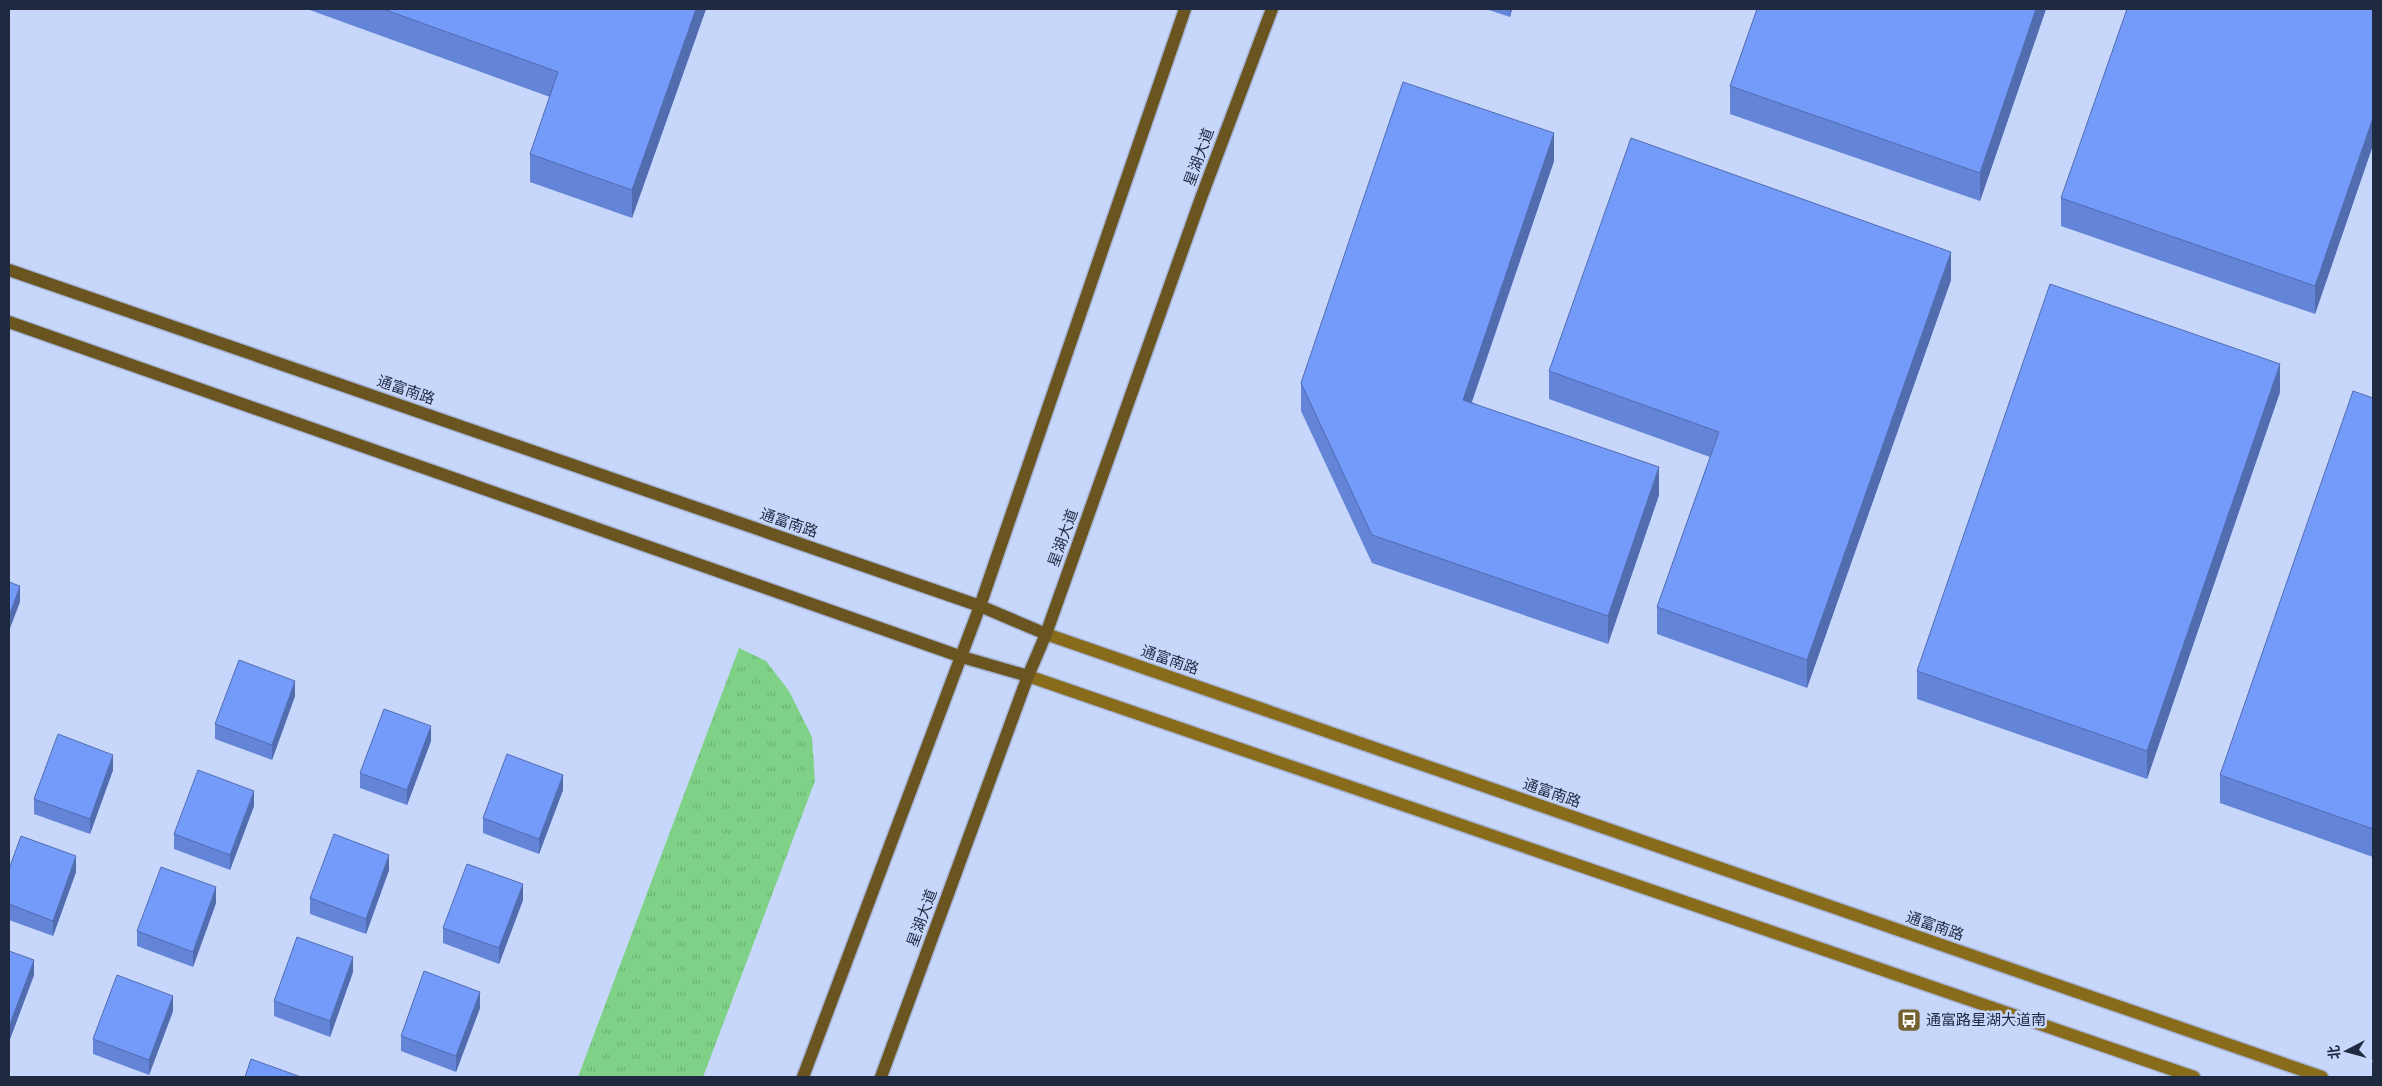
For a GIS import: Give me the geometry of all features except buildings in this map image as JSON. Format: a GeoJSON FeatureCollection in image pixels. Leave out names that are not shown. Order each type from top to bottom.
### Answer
{"type":"FeatureCollection","features":[{"type":"Feature","properties":{"kind":"main road"},"geometry":{"type":"LineString","coordinates":[[803,1077],[962,657],[1185,9]]}},
{"type":"Feature","properties":{"kind":"main road","name":"星湖大道"},"geometry":{"type":"LineString","coordinates":[[881,1077],[1028,676],[1046,634],[1201,198],[1272,9]]}},
{"type":"Feature","properties":{"kind":"main road","name":"通富南路"},"geometry":{"type":"LineString","coordinates":[[9,270],[980,606],[1046,634],[2322,1077]]}},
{"type":"Feature","properties":{"kind":"main road"},"geometry":{"type":"LineString","coordinates":[[9,322],[962,657],[1028,676],[2194,1077]]}},
{"type":"Feature","properties":{"kind":"green space"},"geometry":{"type":"Polygon","coordinates":[[[739,648],[766,661],[789,691],[812,737],[815,781],[703,1077],[578,1077],[739,648]]]}},
{"type":"Feature","properties":{"kind":"place","name":"通富路星湖大道南"},"geometry":{"type":"Point","coordinates":[1909,1020]}}]}
